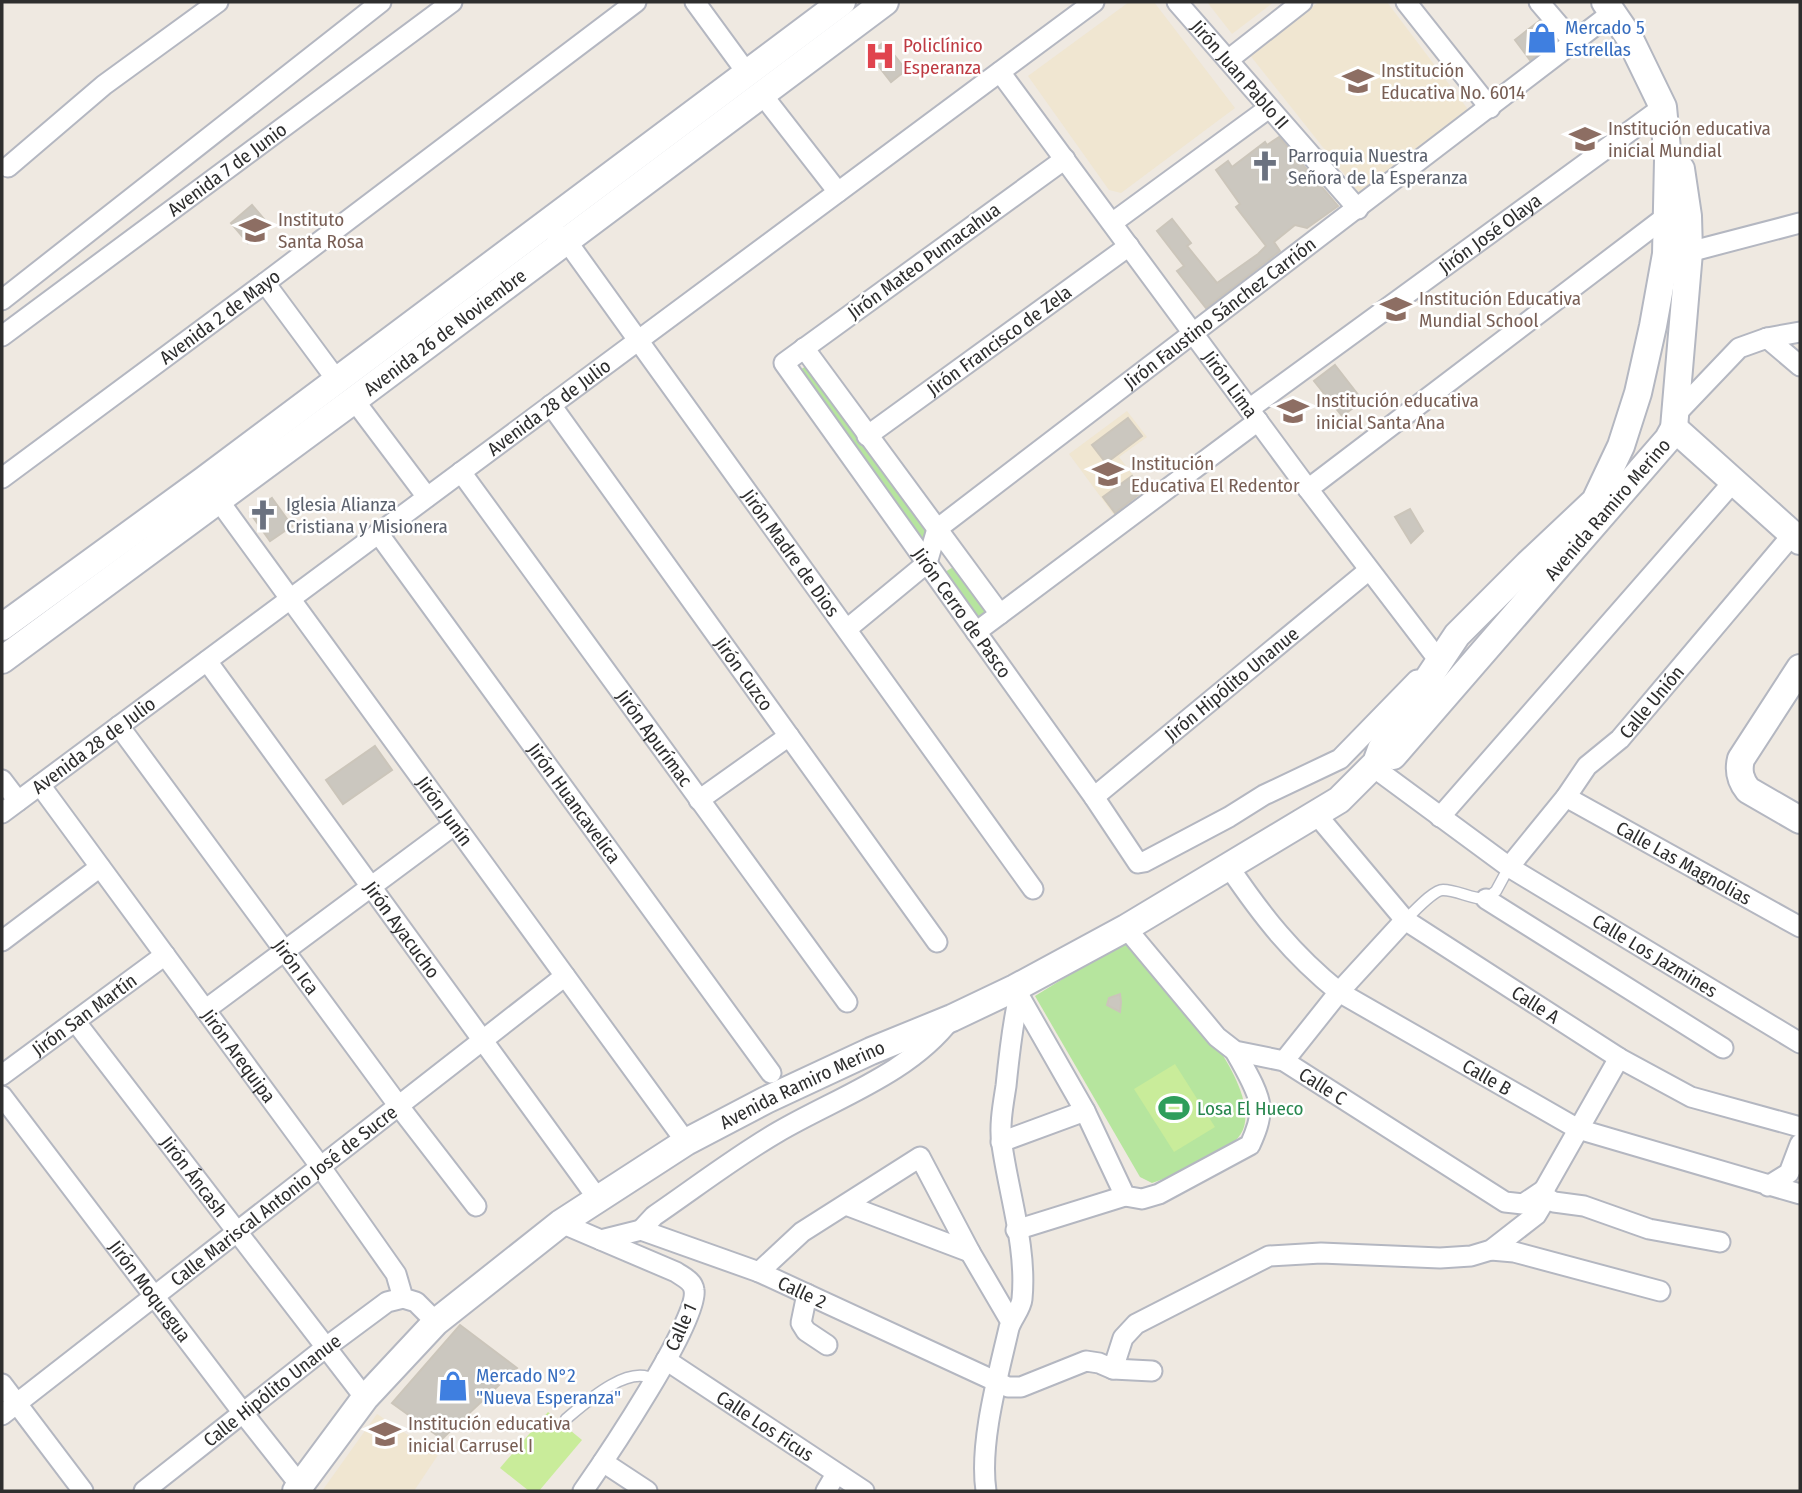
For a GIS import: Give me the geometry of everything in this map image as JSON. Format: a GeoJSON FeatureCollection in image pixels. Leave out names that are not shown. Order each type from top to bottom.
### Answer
{"type":"FeatureCollection","features":[{"type":"Feature","properties":{"kind":"street"},"geometry":{"type":"LineString","coordinates":[[8,167],[104,85],[218,2]]}},
{"type":"Feature","properties":{"kind":"street","name":"Avenida 7 de Junio"},"geometry":{"type":"LineString","coordinates":[[2,300],[381,2]]}},
{"type":"Feature","properties":{"kind":"street","name":"Avenida 7 de Junio"},"geometry":{"type":"LineString","coordinates":[[2,336],[452,2]]}},
{"type":"Feature","properties":{"kind":"street","name":"Avenida 2 de Mayo"},"geometry":{"type":"LineString","coordinates":[[2,478],[636,2]]}},
{"type":"Feature","properties":{"kind":"street"},"geometry":{"type":"LineString","coordinates":[[695,2],[838,192]]}},
{"type":"Feature","properties":{"kind":"street","name":"Avenida 26 de Noviembre"},"geometry":{"type":"LineString","coordinates":[[2,627],[354,400],[566,240],[754,83],[842,2]]}},
{"type":"Feature","properties":{"kind":"street","name":"Avenida 26 de Noviembre"},"geometry":{"type":"LineString","coordinates":[[2,660],[211,491],[336,379],[542,226],[754,83],[885,2]]}},
{"type":"Feature","properties":{"kind":"street","name":"Avenida 28 de Julio"},"geometry":{"type":"LineString","coordinates":[[10,807],[1094,2]]}},
{"type":"Feature","properties":{"kind":"street","name":"Jirón Juan Pablo II"},"geometry":{"type":"LineString","coordinates":[[1177,2],[1358,209]]}},
{"type":"Feature","properties":{"kind":"street"},"geometry":{"type":"LineString","coordinates":[[1228,60],[1302,2]]}},
{"type":"Feature","properties":{"kind":"street"},"geometry":{"type":"LineString","coordinates":[[1406,2],[1490,108]]}},
{"type":"Feature","properties":{"kind":"street"},"geometry":{"type":"LineString","coordinates":[[1539,2],[1575,44]]}},
{"type":"Feature","properties":{"kind":"street","name":"Jirón Faustino Sánchez Carrión"},"geometry":{"type":"LineString","coordinates":[[937,529],[1575,44],[1609,7]]}},
{"type":"Feature","properties":{"kind":"street","name":"Avenida Ramiro Merino"},"geometry":{"type":"LineString","coordinates":[[298,1488],[365,1398],[436,1322],[561,1223],[686,1142],[787,1089],[952,1017],[1017,992],[1339,800],[1374,765],[1392,757],[1668,439],[1675,421],[1689,252],[1685,186],[1662,107],[1645,66],[1609,7]]}},
{"type":"Feature","properties":{"kind":"street","name":"Jirón Lima"},"geometry":{"type":"LineString","coordinates":[[1000,72],[1438,665]]}},
{"type":"Feature","properties":{"kind":"street"},"geometry":{"type":"LineString","coordinates":[[1112,223],[1269,107]]}},
{"type":"Feature","properties":{"kind":"street","name":"Avenida Ramiro Merino"},"geometry":{"type":"LineString","coordinates":[[1374,765],[1381,749],[1457,635],[1599,495],[1621,446],[1638,393],[1664,266],[1668,160],[1662,107]]}},
{"type":"Feature","properties":{"kind":"street","name":"Jirón José Olaya"},"geometry":{"type":"LineString","coordinates":[[976,632],[1253,415],[1662,107]]}},
{"type":"Feature","properties":{"kind":"street","name":"Jirón Mateo Pumacahua"},"geometry":{"type":"LineString","coordinates":[[784,363],[1065,159]]}},
{"type":"Feature","properties":{"kind":"street"},"geometry":{"type":"LineString","coordinates":[[1308,489],[1668,215]]}},
{"type":"Feature","properties":{"kind":"street"},"geometry":{"type":"LineString","coordinates":[[1689,252],[1800,223]]}},
{"type":"Feature","properties":{"kind":"street","name":"Jirón Madre de Dios"},"geometry":{"type":"LineString","coordinates":[[542,226],[566,240],[1033,889]]}},
{"type":"Feature","properties":{"kind":"street","name":"Jirón Francisco de Zela"},"geometry":{"type":"LineString","coordinates":[[867,436],[1129,246]]}},
{"type":"Feature","properties":{"kind":"street"},"geometry":{"type":"LineString","coordinates":[[265,283],[336,379]]}},
{"type":"Feature","properties":{"kind":"street"},"geometry":{"type":"LineString","coordinates":[[1797,537],[1734,481],[1675,421],[1739,348],[1767,338],[1800,332]]}},
{"type":"Feature","properties":{"kind":"street"},"geometry":{"type":"LineString","coordinates":[[1767,338],[1800,366]]}},
{"type":"Feature","properties":{"kind":"street","name":"Jirón Cerro de Pasco"},"geometry":{"type":"LineString","coordinates":[[804,348],[1000,614]]}},
{"type":"Feature","properties":{"kind":"street","name":"Jirón Cerro de Pasco"},"geometry":{"type":"LineString","coordinates":[[784,363],[1141,863],[1230,817],[1264,795],[1340,759],[1421,677],[1438,665]]}},
{"type":"Feature","properties":{"kind":"street"},"geometry":{"type":"LineString","coordinates":[[354,400],[427,497]]}},
{"type":"Feature","properties":{"kind":"street","name":"Jirón Cuzco"},"geometry":{"type":"LineString","coordinates":[[551,405],[937,942]]}},
{"type":"Feature","properties":{"kind":"street","name":"Jirón Apurímac"},"geometry":{"type":"LineString","coordinates":[[461,472],[848,1002]]}},
{"type":"Feature","properties":{"kind":"street"},"geometry":{"type":"LineString","coordinates":[[1440,817],[1734,481]]}},
{"type":"Feature","properties":{"kind":"street","name":"Jirón Junín"},"geometry":{"type":"LineString","coordinates":[[211,491],[686,1142]]}},
{"type":"Feature","properties":{"kind":"street"},"geometry":{"type":"LineString","coordinates":[[847,629],[927,563],[937,529]]}},
{"type":"Feature","properties":{"kind":"street","name":"Jirón Huancavelica"},"geometry":{"type":"LineString","coordinates":[[378,533],[771,1073]]}},
{"type":"Feature","properties":{"kind":"street","name":"Calle Unión"},"geometry":{"type":"LineString","coordinates":[[1509,867],[1566,797],[1587,766],[1620,739],[1797,537]]}},
{"type":"Feature","properties":{"kind":"street","name":"Jirón Hipólito Unanue"},"geometry":{"type":"LineString","coordinates":[[1094,797],[1368,570]]}},
{"type":"Feature","properties":{"kind":"street","name":"Jirón Ayacucho"},"geometry":{"type":"LineString","coordinates":[[207,661],[598,1199]]}},
{"type":"Feature","properties":{"kind":"street"},"geometry":{"type":"LineString","coordinates":[[1800,668],[1741,759],[1739,767],[1742,784],[1748,790],[1800,820]]}},
{"type":"Feature","properties":{"kind":"street","name":"Jirón Ica"},"geometry":{"type":"LineString","coordinates":[[118,726],[398,1105],[476,1206]]}},
{"type":"Feature","properties":{"kind":"street"},"geometry":{"type":"LineString","coordinates":[[699,800],[789,736]]}},
{"type":"Feature","properties":{"kind":"street","name":"Calle Los Jazmines"},"geometry":{"type":"LineString","coordinates":[[1374,765],[1509,867],[1800,1043]]}},
{"type":"Feature","properties":{"kind":"street"},"geometry":{"type":"LineString","coordinates":[[2,780],[10,807]]}},
{"type":"Feature","properties":{"kind":"street","name":"Jirón Arequipa"},"geometry":{"type":"LineString","coordinates":[[40,785],[320,1166],[396,1274],[403,1298]]}},
{"type":"Feature","properties":{"kind":"street","name":"Calle Las Magnolias"},"geometry":{"type":"LineString","coordinates":[[1566,797],[1800,927]]}},
{"type":"Feature","properties":{"kind":"street","name":"Calle A"},"geometry":{"type":"LineString","coordinates":[[1316,814],[1405,920],[1619,1058],[1690,1097],[1800,1127]]}},
{"type":"Feature","properties":{"kind":"street"},"geometry":{"type":"LineString","coordinates":[[205,1010],[454,825]]}},
{"type":"Feature","properties":{"kind":"street"},"geometry":{"type":"LineString","coordinates":[[2,941],[100,867]]}},
{"type":"Feature","properties":{"kind":"street","name":"Calle B"},"geometry":{"type":"LineString","coordinates":[[1229,867],[1266,922],[1306,966],[1339,992],[1578,1129],[1800,1194]]}},
{"type":"Feature","properties":{"kind":"street"},"geometry":{"type":"LineString","coordinates":[[1486,899],[1723,1048]]}},
{"type":"Feature","properties":{"kind":"street"},"geometry":{"type":"LineString","coordinates":[[1284,1061],[1339,992],[1405,920]]}},
{"type":"Feature","properties":{"kind":"street"},"geometry":{"type":"LineString","coordinates":[[1016,1230],[1125,1195],[1142,1199],[1159,1194],[1250,1145],[1257,1126],[1260,1106],[1235,1051],[1217,1037],[1126,928]]}},
{"type":"Feature","properties":{"kind":"street","name":"Jirón San Martín"},"geometry":{"type":"LineString","coordinates":[[2,1075],[165,955]]}},
{"type":"Feature","properties":{"kind":"street","name":"Calle Mariscal Antonio José de Sucre"},"geometry":{"type":"LineString","coordinates":[[9,1409],[565,976]]}},
{"type":"Feature","properties":{"kind":"street"},"geometry":{"type":"LineString","coordinates":[[1017,992],[1085,1111],[1125,1195]]}},
{"type":"Feature","properties":{"kind":"street"},"geometry":{"type":"LineString","coordinates":[[986,1491],[984,1459],[996,1381],[1011,1322],[1021,1302],[1023,1268],[1001,1142],[1017,992]]}},
{"type":"Feature","properties":{"kind":"street"},"geometry":{"type":"LineString","coordinates":[[601,1240],[641,1230],[654,1216],[778,1132],[882,1076],[930,1043],[952,1017]]}},
{"type":"Feature","properties":{"kind":"street","name":"Jirón Áncash"},"geometry":{"type":"LineString","coordinates":[[75,1021],[365,1398]]}},
{"type":"Feature","properties":{"kind":"street","name":"Calle C"},"geometry":{"type":"LineString","coordinates":[[1235,1051],[1284,1061],[1505,1202],[1523,1204],[1544,1190]]}},
{"type":"Feature","properties":{"kind":"street"},"geometry":{"type":"LineString","coordinates":[[1492,1250],[1536,1216],[1542,1205],[1544,1190],[1619,1058]]}},
{"type":"Feature","properties":{"kind":"street","name":"Jirón Moquegua"},"geometry":{"type":"LineString","coordinates":[[2,1096],[155,1295],[298,1488]]}},
{"type":"Feature","properties":{"kind":"street"},"geometry":{"type":"LineString","coordinates":[[1001,1142],[1085,1111]]}},
{"type":"Feature","properties":{"kind":"street"},"geometry":{"type":"LineString","coordinates":[[1768,1186],[1789,1172],[1800,1144]]}},
{"type":"Feature","properties":{"kind":"street"},"geometry":{"type":"LineString","coordinates":[[759,1272],[802,1232],[920,1157],[1011,1322]]}},
{"type":"Feature","properties":{"kind":"street"},"geometry":{"type":"LineString","coordinates":[[1544,1190],[1547,1198],[1554,1202],[1584,1206],[1648,1229],[1720,1242]]}},
{"type":"Feature","properties":{"kind":"street"},"geometry":{"type":"LineString","coordinates":[[846,1205],[970,1252]]}},
{"type":"Feature","properties":{"kind":"street","name":"Calle 1"},"geometry":{"type":"LineString","coordinates":[[561,1223],[676,1272],[692,1284],[695,1293],[688,1321],[666,1360],[583,1491]]}},
{"type":"Feature","properties":{"kind":"street","name":"Calle 2"},"geometry":{"type":"LineString","coordinates":[[641,1230],[759,1272],[1007,1387],[1021,1387],[1086,1362],[1099,1363],[1113,1369],[1152,1371]]}},
{"type":"Feature","properties":{"kind":"street"},"geometry":{"type":"LineString","coordinates":[[1113,1369],[1123,1338],[1136,1324],[1269,1256],[1321,1253],[1440,1258],[1471,1256],[1492,1250],[1514,1252],[1660,1291]]}},
{"type":"Feature","properties":{"kind":"street"},"geometry":{"type":"LineString","coordinates":[[807,1294],[801,1323],[806,1331],[827,1345]]}},
{"type":"Feature","properties":{"kind":"street"},"geometry":{"type":"LineString","coordinates":[[403,1298],[416,1302],[436,1322]]}},
{"type":"Feature","properties":{"kind":"street","name":"Calle Hipólito Unanue"},"geometry":{"type":"LineString","coordinates":[[144,1491],[325,1348],[387,1302],[403,1298]]}},
{"type":"Feature","properties":{"kind":"street","name":"Calle Los Ficus"},"geometry":{"type":"LineString","coordinates":[[666,1360],[831,1483],[864,1491]]}},
{"type":"Feature","properties":{"kind":"street"},"geometry":{"type":"LineString","coordinates":[[2,1384],[9,1409],[83,1491]]}},
{"type":"Feature","properties":{"kind":"street"},"geometry":{"type":"LineString","coordinates":[[603,1462],[647,1491]]}},
{"type":"Feature","properties":{"kind":"lane"},"geometry":{"type":"LineString","coordinates":[[1405,920],[1434,893],[1443,890],[1474,899],[1486,899],[1496,891],[1509,867]]}},
{"type":"Feature","properties":{"kind":"lane"},"geometry":{"type":"LineString","coordinates":[[566,1419],[595,1394],[635,1375],[646,1375],[654,1380]]}},
{"type":"Feature","properties":{"kind":"shaded area"},"geometry":{"type":"Polygon","coordinates":[[[1129,2],[1154,2],[1235,108],[1121,193],[1109,190],[1028,76],[1129,2]]]}},
{"type":"Feature","properties":{"kind":"shaded area"},"geometry":{"type":"Polygon","coordinates":[[[1207,2],[1274,2],[1232,34],[1207,2]]]}},
{"type":"Feature","properties":{"kind":"shaded area","name":"Institución Educativa No. 6014"},"geometry":{"type":"Polygon","coordinates":[[[1319,2],[1387,2],[1467,108],[1466,117],[1360,194],[1249,54],[1319,2]]]}},
{"type":"Feature","properties":{"kind":"shaded area","name":"Institución Educativa El Redentor"},"geometry":{"type":"Polygon","coordinates":[[[1127,411],[1147,437],[1119,457],[1146,492],[1114,515],[1069,454],[1127,411]]]}},
{"type":"Feature","properties":{"kind":"shaded area","name":"Institución educativa inicial Carrusel I"},"geometry":{"type":"Polygon","coordinates":[[[377,1414],[438,1455],[414,1491],[322,1491],[377,1414]]]}},
{"type":"Feature","properties":{"kind":"green space"},"geometry":{"type":"Polygon","coordinates":[[[808,365],[929,534],[925,545],[798,371],[808,365]]]}},
{"type":"Feature","properties":{"kind":"green space"},"geometry":{"type":"Polygon","coordinates":[[[955,566],[988,611],[978,618],[945,572],[955,566]]]}},
{"type":"Feature","properties":{"kind":"green space"},"geometry":{"type":"Polygon","coordinates":[[[1126,940],[1215,1043],[1236,1079],[1245,1108],[1241,1133],[1232,1143],[1152,1183],[1140,1177],[1035,996],[1126,940]]]}},
{"type":"Feature","properties":{"kind":"green space","name":"Losa El Hueco"},"geometry":{"type":"Polygon","coordinates":[[[1175,1064],[1215,1127],[1174,1152],[1134,1089],[1175,1064]]]}},
{"type":"Feature","properties":{"kind":"green space"},"geometry":{"type":"Polygon","coordinates":[[[548,1412],[582,1440],[539,1491],[529,1491],[500,1468],[548,1412]]]}},
{"type":"Feature","properties":{"kind":"building"},"geometry":{"type":"Polygon","coordinates":[[[1539,21],[1556,40],[1530,60],[1515,40],[1539,21]]]}},
{"type":"Feature","properties":{"kind":"building"},"geometry":{"type":"Polygon","coordinates":[[[884,42],[906,70],[891,82],[869,54],[884,42]]]}},
{"type":"Feature","properties":{"kind":"building"},"geometry":{"type":"Polygon","coordinates":[[[1279,137],[1338,206],[1307,228],[1295,225],[1274,242],[1280,251],[1206,308],[1177,271],[1184,266],[1157,231],[1172,219],[1191,243],[1187,246],[1217,283],[1258,254],[1266,246],[1236,207],[1240,204],[1216,170],[1228,161],[1232,167],[1265,142],[1267,145],[1279,137]]]}},
{"type":"Feature","properties":{"kind":"building"},"geometry":{"type":"Polygon","coordinates":[[[252,205],[269,225],[248,243],[231,223],[252,205]]]}},
{"type":"Feature","properties":{"kind":"building"},"geometry":{"type":"Polygon","coordinates":[[[1335,365],[1363,401],[1342,416],[1314,381],[1335,365]]]}},
{"type":"Feature","properties":{"kind":"building"},"geometry":{"type":"Polygon","coordinates":[[[1128,418],[1142,436],[1106,463],[1092,445],[1128,418]]]}},
{"type":"Feature","properties":{"kind":"building"},"geometry":{"type":"Polygon","coordinates":[[[1132,476],[1143,491],[1115,513],[1103,497],[1132,476]]]}},
{"type":"Feature","properties":{"kind":"building"},"geometry":{"type":"Polygon","coordinates":[[[272,498],[292,526],[270,541],[250,513],[272,498]]]}},
{"type":"Feature","properties":{"kind":"building"},"geometry":{"type":"Polygon","coordinates":[[[1410,509],[1423,531],[1411,543],[1395,517],[1410,509]]]}},
{"type":"Feature","properties":{"kind":"building"},"geometry":{"type":"Polygon","coordinates":[[[375,746],[392,770],[343,804],[326,780],[375,746]]]}},
{"type":"Feature","properties":{"kind":"building"},"geometry":{"type":"Polygon","coordinates":[[[1120,994],[1120,1012],[1107,1005],[1109,998],[1120,994]]]}},
{"type":"Feature","properties":{"kind":"building","name":"Mercado N°2 \"Nueva Esperanza\""},"geometry":{"type":"Polygon","coordinates":[[[460,1325],[517,1368],[442,1439],[392,1403],[460,1325]]]}},
{"type":"Feature","properties":{"kind":"place","name":"Mercado 5 Estrellas"},"geometry":{"type":"Point","coordinates":[1542,38]}},
{"type":"Feature","properties":{"kind":"place","name":"Policlínico Esperanza"},"geometry":{"type":"Point","coordinates":[880,56]}},
{"type":"Feature","properties":{"kind":"place","name":"Institución Educativa No. 6014"},"geometry":{"type":"Point","coordinates":[1358,81]}},
{"type":"Feature","properties":{"kind":"place","name":"Institución educativa inicial Mundial"},"geometry":{"type":"Point","coordinates":[1585,139]}},
{"type":"Feature","properties":{"kind":"place","name":"Parroquia Nuestra Señora de la Esperanza"},"geometry":{"type":"Point","coordinates":[1265,166]}},
{"type":"Feature","properties":{"kind":"place","name":"Instituto Santa Rosa"},"geometry":{"type":"Point","coordinates":[255,230]}},
{"type":"Feature","properties":{"kind":"place","name":"Institución Educativa Mundial School"},"geometry":{"type":"Point","coordinates":[1396,309]}},
{"type":"Feature","properties":{"kind":"place","name":"Institución educativa inicial Santa Ana"},"geometry":{"type":"Point","coordinates":[1293,411]}},
{"type":"Feature","properties":{"kind":"place","name":"Institución Educativa El Redentor"},"geometry":{"type":"Point","coordinates":[1108,474]}},
{"type":"Feature","properties":{"kind":"place","name":"Iglesia Alianza Cristiana y Misionera"},"geometry":{"type":"Point","coordinates":[263,515]}},
{"type":"Feature","properties":{"kind":"place","name":"Losa El Hueco"},"geometry":{"type":"Point","coordinates":[1174,1108]}},
{"type":"Feature","properties":{"kind":"place","name":"Mercado N°2 \"Nueva Esperanza\""},"geometry":{"type":"Point","coordinates":[453,1386]}},
{"type":"Feature","properties":{"kind":"place","name":"Institución educativa inicial Carrusel I"},"geometry":{"type":"Point","coordinates":[385,1434]}}]}
